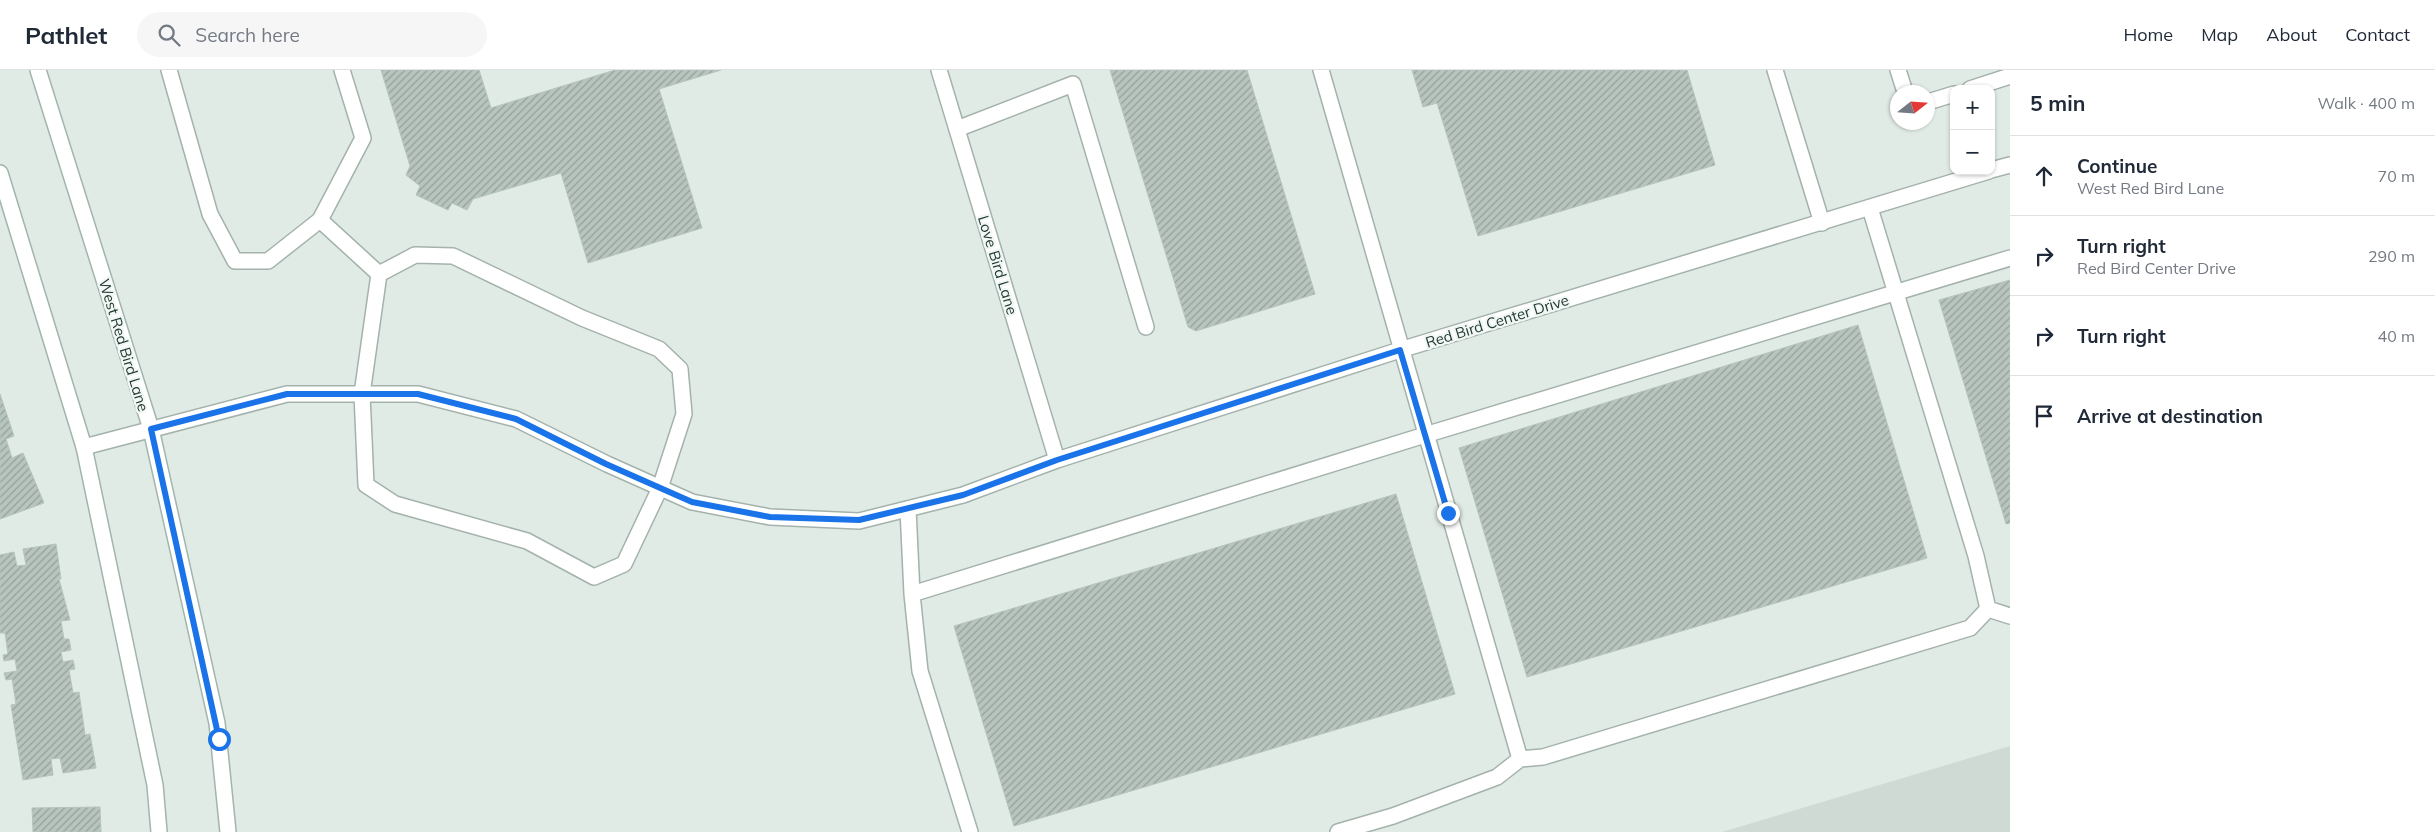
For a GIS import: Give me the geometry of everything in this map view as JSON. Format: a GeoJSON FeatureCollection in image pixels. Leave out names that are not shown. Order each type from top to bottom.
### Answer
{"type":"FeatureCollection","features":[{"type":"Feature","properties":{"kind":"street","name":"West Red Bird Lane"},"geometry":{"type":"LineString","coordinates":[[38,70],[151,429],[217,723],[228,832]]}},
{"type":"Feature","properties":{"kind":"street"},"geometry":{"type":"LineString","coordinates":[[169,70],[210,214],[235,261],[268,260],[320,220],[363,138],[342,70]]}},
{"type":"Feature","properties":{"kind":"street","name":"Love Bird Lane"},"geometry":{"type":"LineString","coordinates":[[940,70],[1057,460]]}},
{"type":"Feature","properties":{"kind":"street"},"geometry":{"type":"LineString","coordinates":[[1321,70],[1400,350],[1520,758]]}},
{"type":"Feature","properties":{"kind":"street"},"geometry":{"type":"LineString","coordinates":[[1775,70],[1822,223]]}},
{"type":"Feature","properties":{"kind":"street"},"geometry":{"type":"LineString","coordinates":[[1898,70],[1903,85]]}},
{"type":"Feature","properties":{"kind":"street"},"geometry":{"type":"LineString","coordinates":[[1982,85],[2010,76]]}},
{"type":"Feature","properties":{"kind":"street"},"geometry":{"type":"LineString","coordinates":[[957,129],[1073,84],[1146,327]]}},
{"type":"Feature","properties":{"kind":"street"},"geometry":{"type":"LineString","coordinates":[[1935,100],[1950,95]]}},
{"type":"Feature","properties":{"kind":"street","name":"Red Bird Center Drive"},"geometry":{"type":"LineString","coordinates":[[1995,170],[2010,165]]}},
{"type":"Feature","properties":{"kind":"street","name":"Red Bird Center Drive"},"geometry":{"type":"LineString","coordinates":[[84,447],[287,394],[418,394],[516,419],[692,502],[770,517],[859,520],[963,495],[1057,460],[1400,350],[1977,175]]}},
{"type":"Feature","properties":{"kind":"street"},"geometry":{"type":"LineString","coordinates":[[1,177],[84,447],[155,785],[159,832]]}},
{"type":"Feature","properties":{"kind":"street"},"geometry":{"type":"LineString","coordinates":[[1870,208],[1976,556],[1988,609]]}},
{"type":"Feature","properties":{"kind":"street"},"geometry":{"type":"LineString","coordinates":[[320,220],[378,274]]}},
{"type":"Feature","properties":{"kind":"street"},"geometry":{"type":"LineString","coordinates":[[415,255],[454,256],[582,318],[659,349],[680,369],[684,414],[660,488],[624,564],[594,576],[527,541],[395,504],[366,484],[362,394],[378,274],[415,255]]}},
{"type":"Feature","properties":{"kind":"street"},"geometry":{"type":"LineString","coordinates":[[912,594],[1425,435],[2010,258]]}},
{"type":"Feature","properties":{"kind":"street"},"geometry":{"type":"LineString","coordinates":[[908,509],[912,594],[920,671],[970,832]]}},
{"type":"Feature","properties":{"kind":"street"},"geometry":{"type":"LineString","coordinates":[[1988,609],[2010,616]]}},
{"type":"Feature","properties":{"kind":"street"},"geometry":{"type":"LineString","coordinates":[[1338,832],[1393,816],[1497,777],[1520,758],[1543,757],[1970,628],[1988,609]]}},
{"type":"Feature","properties":{"kind":"shaded area"},"geometry":{"type":"Polygon","coordinates":[[[2010,746],[2010,832],[1722,832],[2010,746]]]}},
{"type":"Feature","properties":{"kind":"building"},"geometry":{"type":"Polygon","coordinates":[[[381,70],[479,70],[491,108],[615,70],[721,70],[659,89],[702,228],[588,263],[561,173],[473,199],[467,210],[452,203],[448,210],[416,195],[420,186],[406,175],[410,166],[381,70]]]}},
{"type":"Feature","properties":{"kind":"building"},"geometry":{"type":"Polygon","coordinates":[[[1110,70],[1247,70],[1315,294],[1196,331],[1188,327],[1110,70]]]}},
{"type":"Feature","properties":{"kind":"building"},"geometry":{"type":"Polygon","coordinates":[[[1412,70],[1687,70],[1715,165],[1478,236],[1437,103],[1423,107],[1412,70]]]}},
{"type":"Feature","properties":{"kind":"building"},"geometry":{"type":"Polygon","coordinates":[[[2010,280],[2010,523],[2006,524],[1939,300],[2010,280]]]}},
{"type":"Feature","properties":{"kind":"building"},"geometry":{"type":"Polygon","coordinates":[[[1858,325],[1927,558],[1527,677],[1459,448],[1858,325]]]}},
{"type":"Feature","properties":{"kind":"building"},"geometry":{"type":"Polygon","coordinates":[[[0,394],[14,436],[6,439],[12,458],[23,453],[44,503],[0,519],[0,394]]]}},
{"type":"Feature","properties":{"kind":"building"},"geometry":{"type":"Polygon","coordinates":[[[1396,494],[1455,694],[1014,826],[954,626],[1396,494]]]}},
{"type":"Feature","properties":{"kind":"building"},"geometry":{"type":"Polygon","coordinates":[[[56,544],[61,579],[59,579],[70,620],[61,621],[64,639],[69,639],[71,650],[61,652],[63,662],[73,660],[75,669],[69,670],[73,693],[79,692],[85,735],[90,734],[96,768],[63,773],[60,758],[51,759],[53,775],[23,780],[11,705],[16,704],[12,679],[6,680],[4,673],[17,671],[15,659],[4,661],[3,655],[8,654],[5,633],[0,633],[0,555],[14,552],[17,566],[26,565],[23,549],[56,544]]]}},
{"type":"Feature","properties":{"kind":"building"},"geometry":{"type":"Polygon","coordinates":[[[100,807],[101,832],[33,832],[32,808],[100,807]]]}},
{"type":"Feature","properties":{"kind":"route"},"geometry":{"type":"LineString","coordinates":[[219,739],[151,429],[287,394],[418,394],[516,419],[606,464],[692,502],[770,517],[859,520],[963,495],[1057,460],[1400,350],[1448,513]]}}]}
